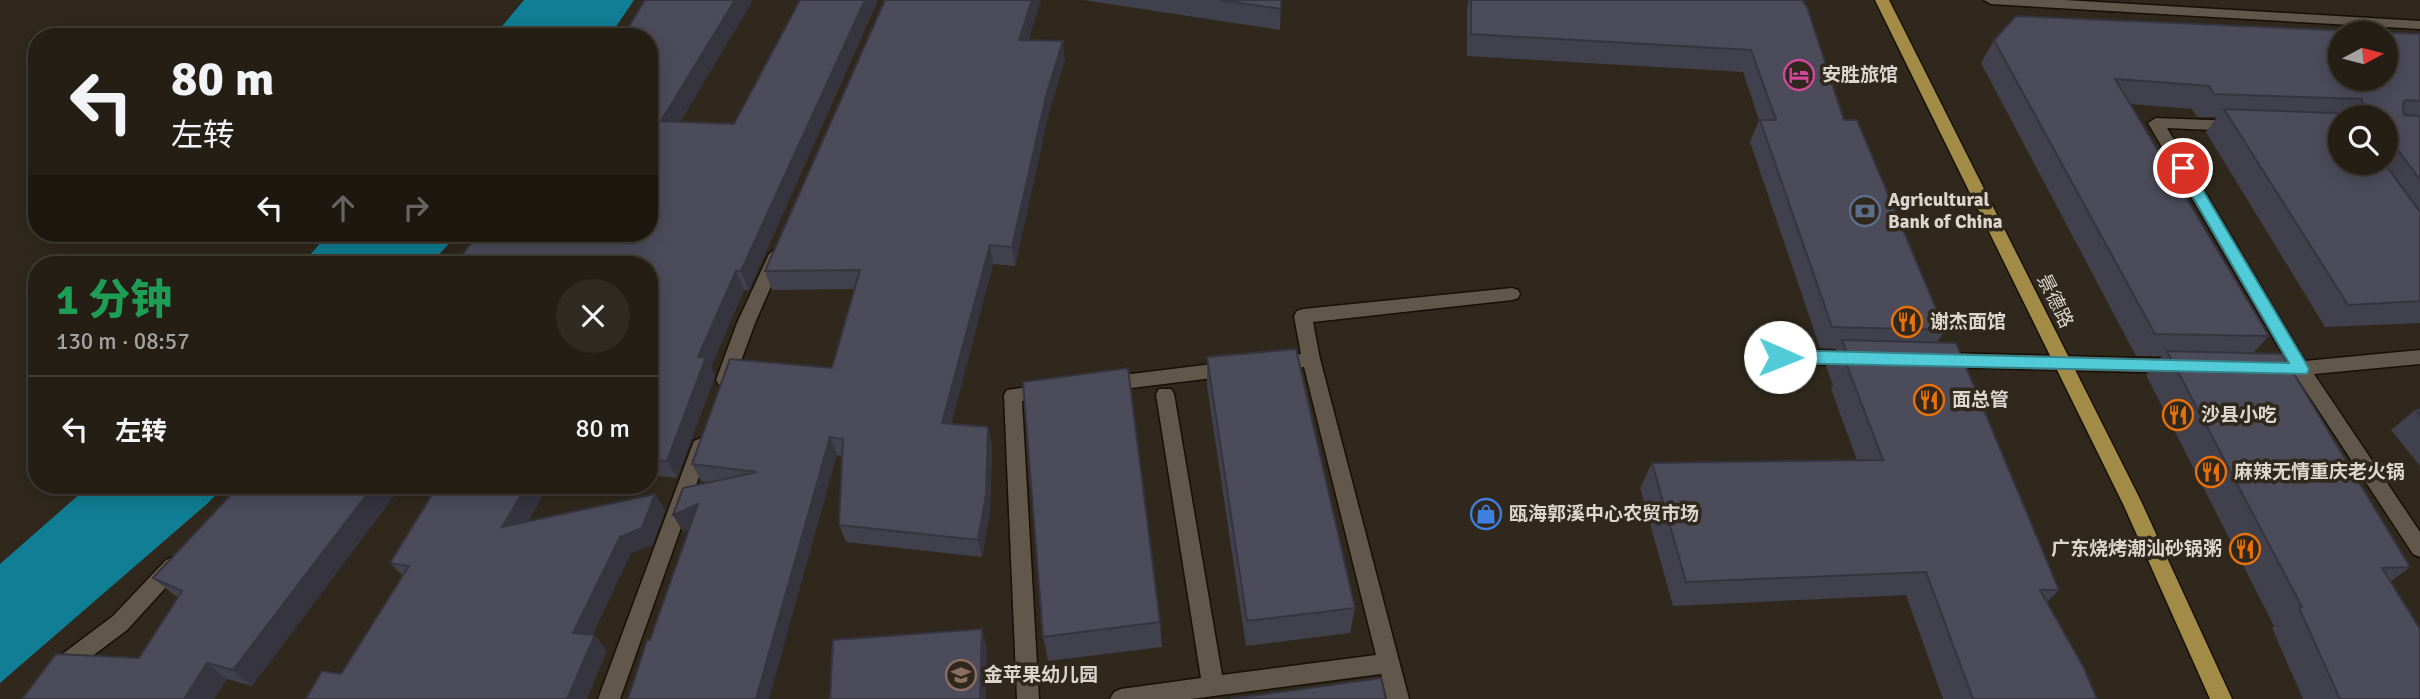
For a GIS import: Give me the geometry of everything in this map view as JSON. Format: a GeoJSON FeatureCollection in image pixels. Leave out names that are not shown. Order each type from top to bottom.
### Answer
{"type":"FeatureCollection","features":[{"type":"Feature","properties":{"kind":"main road","name":"景德路"},"geometry":{"type":"LineString","coordinates":[[1882,0],[2133,505],[2221,699]]}},
{"type":"Feature","properties":{"kind":"street"},"geometry":{"type":"LineString","coordinates":[[1992,0],[2420,25]]}},
{"type":"Feature","properties":{"kind":"street"},"geometry":{"type":"LineString","coordinates":[[2252,126],[2157,123],[2301,369],[2420,548]]}},
{"type":"Feature","properties":{"kind":"street"},"geometry":{"type":"LineString","coordinates":[[718,400],[746,323],[785,236]]}},
{"type":"Feature","properties":{"kind":"street"},"geometry":{"type":"LineString","coordinates":[[1398,699],[1311,359],[1303,316],[1512,295]]}},
{"type":"Feature","properties":{"kind":"street"},"geometry":{"type":"LineString","coordinates":[[1780,357],[1874,359]]}},
{"type":"Feature","properties":{"kind":"street"},"geometry":{"type":"LineString","coordinates":[[2274,369],[2301,369],[2420,357]]}},
{"type":"Feature","properties":{"kind":"street"},"geometry":{"type":"LineString","coordinates":[[1094,385],[1311,359]]}},
{"type":"Feature","properties":{"kind":"street"},"geometry":{"type":"LineString","coordinates":[[1928,360],[2195,366]]}},
{"type":"Feature","properties":{"kind":"street"},"geometry":{"type":"LineString","coordinates":[[1028,699],[1013,395],[1067,388]]}},
{"type":"Feature","properties":{"kind":"street"},"geometry":{"type":"LineString","coordinates":[[1165,394],[1213,686]]}},
{"type":"Feature","properties":{"kind":"street"},"geometry":{"type":"LineString","coordinates":[[609,699],[708,426]]}},
{"type":"Feature","properties":{"kind":"street"},"geometry":{"type":"LineString","coordinates":[[35,699],[68,662],[120,623],[185,554]]}},
{"type":"Feature","properties":{"kind":"street"},"geometry":{"type":"LineString","coordinates":[[1121,699],[1389,663]]}},
{"type":"Feature","properties":{"kind":"water"},"geometry":{"type":"Polygon","coordinates":[[[524,0],[634,0],[615,28],[501,28],[524,0]]]}},
{"type":"Feature","properties":{"kind":"water"},"geometry":{"type":"Polygon","coordinates":[[[321,242],[451,242],[437,256],[309,256],[321,242]]]}},
{"type":"Feature","properties":{"kind":"water"},"geometry":{"type":"Polygon","coordinates":[[[80,494],[216,494],[0,683],[0,564],[80,494]]]}},
{"type":"Feature","properties":{"kind":"building"},"geometry":{"type":"Polygon","coordinates":[[[645,0],[735,0],[661,121],[734,124],[800,0],[865,0],[741,271],[736,271],[698,357],[706,357],[667,461],[658,460],[658,256],[461,256],[472,242],[658,242],[658,28],[628,28],[645,0]]]}},
{"type":"Feature","properties":{"kind":"building"},"geometry":{"type":"Polygon","coordinates":[[[885,0],[1032,0],[1019,40],[1063,41],[1047,92],[1012,247],[990,245],[942,423],[988,427],[986,495],[978,540],[839,525],[843,439],[830,437],[756,699],[628,699],[698,504],[673,515],[683,488],[757,472],[692,464],[730,359],[832,368],[860,270],[765,271],[885,0]]]}},
{"type":"Feature","properties":{"kind":"building"},"geometry":{"type":"Polygon","coordinates":[[[1220,0],[1281,0],[1281,9],[1220,0]]]}},
{"type":"Feature","properties":{"kind":"building"},"geometry":{"type":"Polygon","coordinates":[[[1471,0],[1802,0],[1807,7],[1844,120],[1857,120],[1945,330],[1832,327],[1760,120],[1776,120],[1751,50],[1471,34],[1471,0]]]}},
{"type":"Feature","properties":{"kind":"building"},"geometry":{"type":"Polygon","coordinates":[[[2016,16],[2328,30],[2328,91],[2398,91],[2398,33],[2420,34],[2420,101],[2406,100],[2403,103],[2404,115],[2420,116],[2420,180],[2398,150],[2398,105],[2362,105],[2362,99],[2214,94],[2209,86],[2115,79],[2269,336],[2155,334],[1994,40],[2016,16]]]}},
{"type":"Feature","properties":{"kind":"building"},"geometry":{"type":"Polygon","coordinates":[[[2224,109],[2328,113],[2328,175],[2393,175],[2420,212],[2420,301],[2348,305],[2224,109]]]}},
{"type":"Feature","properties":{"kind":"building"},"geometry":{"type":"Polygon","coordinates":[[[1842,340],[1956,343],[2059,590],[2040,590],[2084,668],[2097,699],[1973,699],[1926,572],[1686,582],[1652,463],[1883,460],[1846,363],[1850,363],[1842,340]]]}},
{"type":"Feature","properties":{"kind":"building"},"geometry":{"type":"Polygon","coordinates":[[[1296,349],[1355,608],[1247,621],[1207,357],[1296,349]]]}},
{"type":"Feature","properties":{"kind":"building"},"geometry":{"type":"Polygon","coordinates":[[[2167,351],[2282,354],[2410,567],[2382,568],[2420,629],[2420,699],[2340,699],[2299,608],[2302,607],[2167,351]]]}},
{"type":"Feature","properties":{"kind":"building"},"geometry":{"type":"Polygon","coordinates":[[[1128,368],[1160,622],[1043,637],[1023,382],[1128,368]]]}},
{"type":"Feature","properties":{"kind":"building"},"geometry":{"type":"Polygon","coordinates":[[[232,494],[367,494],[233,670],[207,663],[184,699],[22,699],[56,654],[139,658],[182,591],[153,578],[232,494]]]}},
{"type":"Feature","properties":{"kind":"building"},"geometry":{"type":"Polygon","coordinates":[[[432,494],[522,494],[502,527],[655,494],[642,528],[620,537],[573,633],[595,635],[567,699],[306,699],[322,671],[341,674],[409,566],[390,563],[432,494]]]}},
{"type":"Feature","properties":{"kind":"building"},"geometry":{"type":"Polygon","coordinates":[[[982,629],[980,699],[830,699],[833,640],[982,629]]]}},
{"type":"Feature","properties":{"kind":"building"},"geometry":{"type":"Polygon","coordinates":[[[1381,678],[1386,699],[1230,699],[1381,678]]]}},
{"type":"Feature","properties":{"kind":"place","name":"安胜旅馆"},"geometry":{"type":"Point","coordinates":[1799,75]}},
{"type":"Feature","properties":{"kind":"place","name":"Agricultural Bank of China"},"geometry":{"type":"Point","coordinates":[1865,211]}},
{"type":"Feature","properties":{"kind":"place","name":"谢杰面馆"},"geometry":{"type":"Point","coordinates":[1907,322]}},
{"type":"Feature","properties":{"kind":"place","name":"面总管"},"geometry":{"type":"Point","coordinates":[1929,400]}},
{"type":"Feature","properties":{"kind":"place","name":"沙县小吃"},"geometry":{"type":"Point","coordinates":[2178,415]}},
{"type":"Feature","properties":{"kind":"place","name":"麻辣无情重庆老火锅"},"geometry":{"type":"Point","coordinates":[2211,472]}},
{"type":"Feature","properties":{"kind":"place","name":"瓯海郭溪中心农贸市场"},"geometry":{"type":"Point","coordinates":[1486,514]}},
{"type":"Feature","properties":{"kind":"place","name":"广东烧烤潮汕砂锅粥"},"geometry":{"type":"Point","coordinates":[2245,549]}},
{"type":"Feature","properties":{"kind":"place","name":"金苹果幼儿园"},"geometry":{"type":"Point","coordinates":[961,675]}},
{"type":"Feature","properties":{"kind":"route"},"geometry":{"type":"LineString","coordinates":[[1780,357],[2301,369],[2183,168]]}}]}
